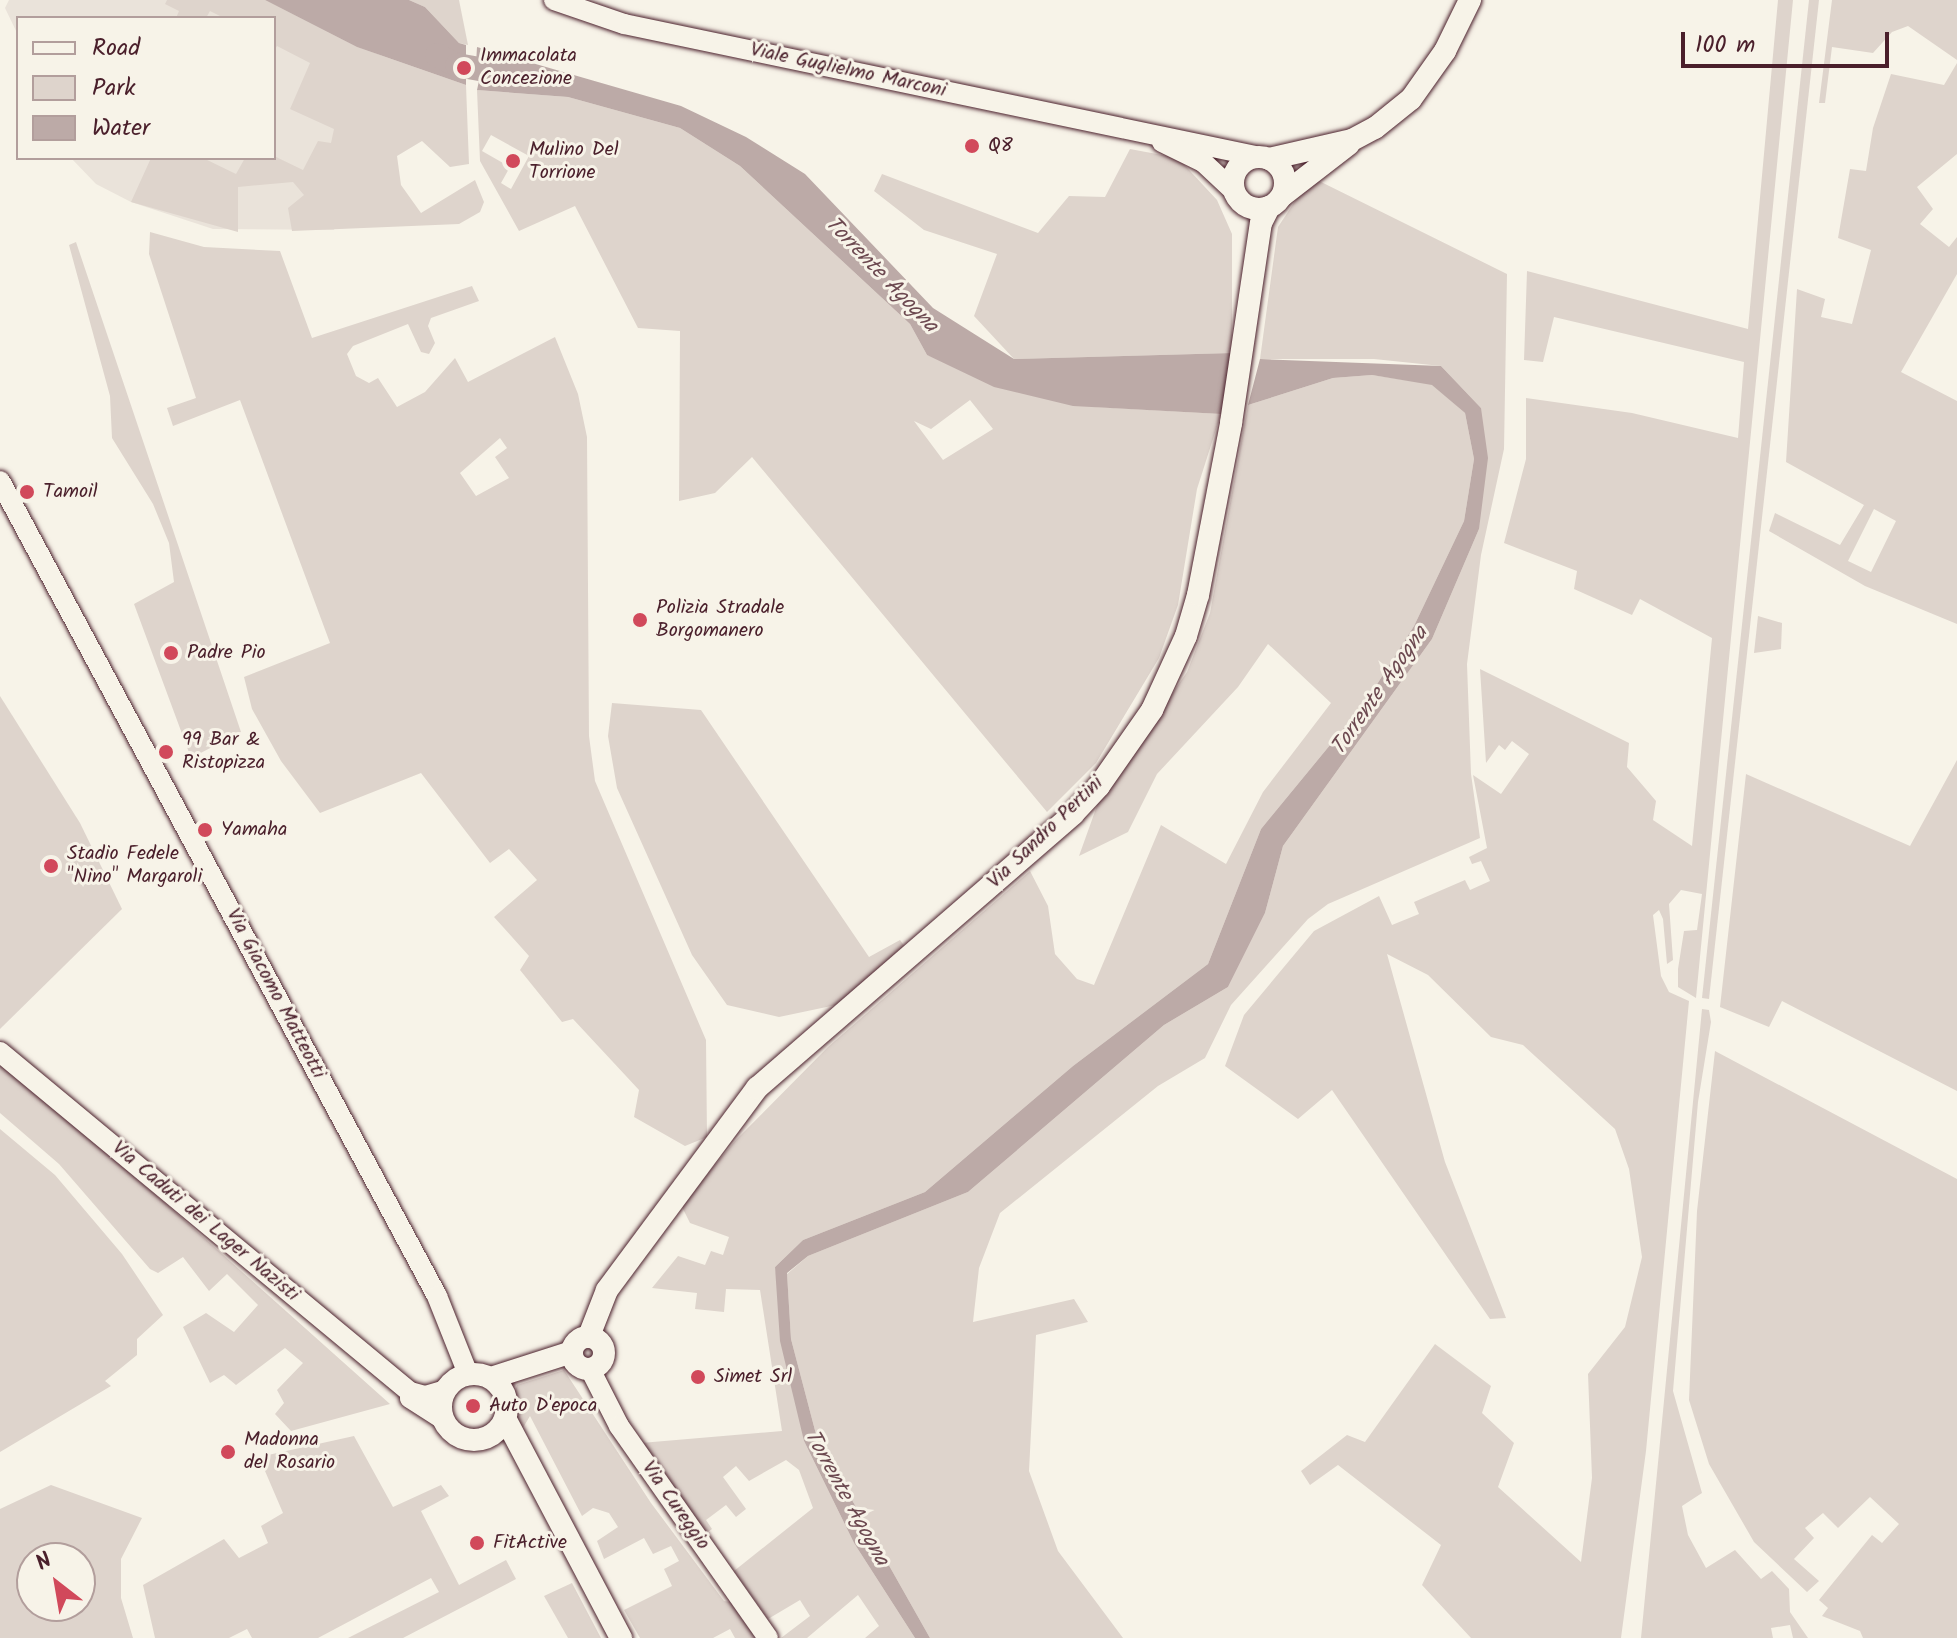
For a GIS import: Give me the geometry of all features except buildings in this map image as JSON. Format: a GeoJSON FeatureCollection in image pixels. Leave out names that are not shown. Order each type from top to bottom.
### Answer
{"type":"FeatureCollection","features":[{"type":"Feature","properties":{"kind":"main road","name":"Viale Guglielmo Marconi"},"geometry":{"type":"LineString","coordinates":[[554,0],[624,24],[1144,133],[1239,148],[1265,158],[1352,140]]}},
{"type":"Feature","properties":{"kind":"main road","name":"Viale Guglielmo Marconi"},"geometry":{"type":"LineString","coordinates":[[1144,133],[1203,162],[1258,200],[1411,99],[1445,51],[1470,0]]}},
{"type":"Feature","properties":{"kind":"main road","name":"Via Sandro Pertini"},"geometry":{"type":"LineString","coordinates":[[589,1336],[607,1290],[715,1140],[767,1078],[1073,814],[1118,761],[1152,710],[1186,636],[1231,423],[1254,277],[1258,200],[1282,170],[1265,158]]}},
{"type":"Feature","properties":{"kind":"main road"},"geometry":{"type":"LineString","coordinates":[[1258,200],[1239,167],[1265,158]]}},
{"type":"Feature","properties":{"kind":"main road","name":"Via Giacomo Matteotti"},"geometry":{"type":"LineString","coordinates":[[0,481],[437,1296],[487,1379]]}},
{"type":"Feature","properties":{"kind":"main road","name":"Via Caduti dei Lager Nazisti"},"geometry":{"type":"LineString","coordinates":[[0,1052],[410,1392],[410,1398],[444,1420]]}},
{"type":"Feature","properties":{"kind":"main road"},"geometry":{"type":"LineString","coordinates":[[589,1336],[600,1342],[605,1353],[590,1369],[578,1365],[572,1352],[577,1341],[589,1336]]}},
{"type":"Feature","properties":{"kind":"main road"},"geometry":{"type":"LineString","coordinates":[[410,1392],[425,1396],[487,1379],[520,1365],[572,1352]]}},
{"type":"Feature","properties":{"kind":"main road","name":"Via Cureggio"},"geometry":{"type":"LineString","coordinates":[[590,1369],[619,1426],[768,1638]]}},
{"type":"Feature","properties":{"kind":"main road"},"geometry":{"type":"LineString","coordinates":[[487,1379],[499,1426],[534,1474],[621,1638]]}},
{"type":"Feature","properties":{"kind":"main road"},"geometry":{"type":"LineString","coordinates":[[446,1390],[444,1420],[467,1439],[499,1426]]}},
{"type":"Feature","properties":{"kind":"shaded area"},"geometry":{"type":"Polygon","coordinates":[[[9,0],[265,0],[396,63],[334,230],[213,229],[131,202],[96,184],[73,160],[276,160],[276,16],[16,16],[16,31],[5,8],[9,0]]]}},
{"type":"Feature","properties":{"kind":"green space"},"geometry":{"type":"Polygon","coordinates":[[[167,0],[265,0],[357,47],[466,85],[469,164],[450,167],[422,141],[397,156],[401,185],[421,213],[475,180],[484,202],[480,212],[459,224],[292,231],[288,208],[304,195],[293,182],[238,187],[238,232],[131,202],[150,160],[207,160],[236,174],[244,160],[276,160],[276,157],[303,170],[318,141],[331,143],[334,129],[290,109],[310,63],[276,48],[276,16],[220,16],[210,11],[207,16],[177,16],[179,11],[165,4],[167,0]]]}},
{"type":"Feature","properties":{"kind":"green space"},"geometry":{"type":"Polygon","coordinates":[[[409,0],[459,0],[468,45],[459,43],[425,7],[409,0]]]}},
{"type":"Feature","properties":{"kind":"green space"},"geometry":{"type":"Polygon","coordinates":[[[1778,0],[1793,0],[1696,998],[1678,987],[1678,969],[1684,931],[1697,930],[1702,894],[1681,890],[1669,904],[1673,960],[1667,964],[1663,919],[1659,910],[1653,915],[1661,976],[1669,992],[1689,1001],[1646,1451],[1621,1638],[1471,1638],[1422,1585],[1441,1545],[1338,1465],[1310,1485],[1301,1471],[1347,1435],[1365,1442],[1435,1344],[1491,1386],[1482,1413],[1514,1443],[1498,1487],[1581,1562],[1592,1478],[1588,1374],[1625,1327],[1642,1257],[1629,1169],[1615,1129],[1523,1045],[1491,1037],[1428,975],[1387,954],[1445,1162],[1506,1318],[1490,1319],[1332,1090],[1298,1119],[1225,1066],[1244,1015],[1314,931],[1379,896],[1392,925],[1419,914],[1414,902],[1465,880],[1470,890],[1490,881],[1481,861],[1472,864],[1469,857],[1487,848],[1473,775],[1501,794],[1529,754],[1512,741],[1505,750],[1499,745],[1486,763],[1480,669],[1629,743],[1627,767],[1656,801],[1653,820],[1692,846],[1712,638],[1640,599],[1632,615],[1574,589],[1577,571],[1504,543],[1526,459],[1526,398],[1632,413],[1738,438],[1744,362],[1554,317],[1543,362],[1524,360],[1527,271],[1748,329],[1778,0]]]}},
{"type":"Feature","properties":{"kind":"green space"},"geometry":{"type":"Polygon","coordinates":[[[1809,0],[1819,0],[1709,999],[1702,998],[1809,0]]]}},
{"type":"Feature","properties":{"kind":"green space"},"geometry":{"type":"Polygon","coordinates":[[[1832,0],[1957,0],[1957,60],[1908,26],[1892,32],[1873,53],[1832,47],[1825,103],[1819,103],[1832,0]]]}},
{"type":"Feature","properties":{"kind":"green space"},"geometry":{"type":"Polygon","coordinates":[[[1957,63],[1957,154],[1917,187],[1933,209],[1920,224],[1949,247],[1957,237],[1957,274],[1901,372],[1957,401],[1957,624],[1865,586],[1769,531],[1775,513],[1840,545],[1864,505],[1786,462],[1797,289],[1825,299],[1821,317],[1852,324],[1871,250],[1838,238],[1850,169],[1866,171],[1873,128],[1891,74],[1944,85],[1957,63]],[[1874,509],[1848,561],[1871,572],[1896,521],[1874,509]]]}},
{"type":"Feature","properties":{"kind":"green space"},"geometry":{"type":"Polygon","coordinates":[[[477,90],[568,97],[680,128],[740,166],[910,324],[927,355],[1095,407],[1221,414],[1197,489],[1178,605],[1159,658],[1096,763],[1047,812],[752,457],[715,493],[679,501],[680,331],[638,328],[575,206],[519,231],[480,161],[477,90]],[[491,135],[482,151],[510,167],[501,183],[511,189],[529,156],[491,135]],[[970,400],[931,429],[914,421],[943,460],[993,429],[970,400]]]}},
{"type":"Feature","properties":{"kind":"green space"},"geometry":{"type":"Polygon","coordinates":[[[1130,149],[1178,158],[1217,200],[1232,234],[1232,353],[1014,359],[974,316],[997,254],[924,230],[874,191],[882,174],[1038,233],[1069,196],[1105,197],[1130,149]]]}},
{"type":"Feature","properties":{"kind":"green space"},"geometry":{"type":"Polygon","coordinates":[[[1311,177],[1507,274],[1504,449],[1481,555],[1467,664],[1471,774],[1480,838],[1328,904],[1308,919],[1231,1005],[1205,1058],[1158,1086],[1000,1213],[979,1268],[973,1322],[1074,1299],[1088,1322],[1036,1335],[1029,1471],[1058,1551],[1123,1638],[930,1638],[817,1438],[791,1339],[787,1274],[808,1256],[968,1192],[1164,1025],[1228,987],[1265,913],[1283,846],[1432,639],[1479,529],[1481,408],[1441,366],[1374,359],[1260,359],[1278,227],[1311,177]]]}},
{"type":"Feature","properties":{"kind":"green space"},"geometry":{"type":"Polygon","coordinates":[[[150,232],[204,247],[280,251],[312,338],[472,286],[479,301],[431,318],[428,326],[435,343],[429,354],[421,352],[408,324],[353,346],[347,354],[356,376],[369,383],[378,378],[397,407],[425,392],[455,358],[468,382],[555,337],[578,394],[587,437],[589,736],[595,781],[706,1040],[707,1137],[685,1146],[634,1117],[639,1090],[573,1019],[562,1022],[520,970],[529,956],[494,917],[537,880],[509,849],[490,863],[421,773],[320,813],[281,761],[252,709],[244,677],[330,643],[240,400],[173,426],[167,408],[196,398],[149,254],[150,232]],[[500,438],[460,473],[476,496],[509,478],[495,457],[507,448],[500,438]]]}},
{"type":"Feature","properties":{"kind":"green space"},"geometry":{"type":"Polygon","coordinates":[[[76,242],[241,732],[191,758],[134,604],[174,582],[169,543],[153,504],[112,438],[110,396],[69,245],[76,242]]]}},
{"type":"Feature","properties":{"kind":"green space"},"geometry":{"type":"Polygon","coordinates":[[[1372,375],[1432,384],[1465,413],[1474,459],[1464,521],[1414,626],[1367,700],[1261,829],[1208,964],[1073,1066],[925,1192],[803,1240],[775,1267],[804,1441],[854,1543],[915,1638],[865,1638],[879,1626],[858,1595],[807,1638],[781,1638],[810,1616],[800,1600],[768,1619],[734,1571],[813,1508],[799,1470],[786,1460],[749,1481],[736,1466],[723,1477],[746,1509],[736,1517],[726,1505],[706,1520],[712,1529],[705,1534],[641,1443],[782,1431],[760,1290],[726,1289],[724,1312],[695,1309],[697,1293],[652,1288],[678,1256],[705,1265],[711,1251],[723,1255],[729,1237],[690,1223],[681,1205],[736,1140],[828,1047],[1030,871],[1048,906],[1055,954],[1077,979],[1094,985],[1161,825],[1226,864],[1263,792],[1331,703],[1268,644],[1238,687],[1157,774],[1128,832],[1079,856],[1098,803],[1187,672],[1210,613],[1248,405],[1333,378],[1372,375]]]}},
{"type":"Feature","properties":{"kind":"green space"},"geometry":{"type":"Polygon","coordinates":[[[1758,616],[1782,623],[1781,649],[1754,653],[1758,616]]]}},
{"type":"Feature","properties":{"kind":"green space","name":"Stadio Fedele \"Nino\" Margaroli"},"geometry":{"type":"Polygon","coordinates":[[[0,696],[80,823],[122,909],[0,1029],[0,696]]]}},
{"type":"Feature","properties":{"kind":"green space"},"geometry":{"type":"Polygon","coordinates":[[[612,703],[701,710],[869,957],[900,940],[905,947],[836,1005],[779,1017],[727,1005],[692,955],[617,788],[608,736],[612,703]]]}},
{"type":"Feature","properties":{"kind":"green space"},"geometry":{"type":"Polygon","coordinates":[[[1957,760],[1957,1091],[1782,1001],[1769,1027],[1720,1007],[1746,774],[1910,846],[1957,760]]]}},
{"type":"Feature","properties":{"kind":"green space"},"geometry":{"type":"Polygon","coordinates":[[[1702,1009],[1709,1010],[1711,1022],[1698,1102],[1673,1391],[1702,1493],[1682,1506],[1688,1535],[1706,1568],[1735,1550],[1761,1579],[1772,1571],[1789,1589],[1790,1612],[1808,1638],[1793,1638],[1790,1625],[1771,1628],[1773,1638],[1641,1638],[1702,1009]]]}},
{"type":"Feature","properties":{"kind":"green space"},"geometry":{"type":"Polygon","coordinates":[[[1715,1051],[1957,1179],[1957,1638],[1863,1638],[1860,1631],[1822,1616],[1828,1608],[1819,1600],[1872,1535],[1882,1543],[1899,1524],[1870,1497],[1838,1528],[1823,1513],[1805,1528],[1814,1538],[1794,1559],[1819,1581],[1807,1592],[1754,1542],[1709,1464],[1689,1400],[1697,1211],[1715,1051]]]}},
{"type":"Feature","properties":{"kind":"green space"},"geometry":{"type":"Polygon","coordinates":[[[0,1062],[165,1203],[390,1404],[291,1431],[275,1414],[284,1403],[277,1390],[303,1363],[285,1348],[236,1385],[224,1375],[210,1383],[183,1327],[206,1313],[234,1332],[258,1305],[227,1274],[209,1291],[183,1257],[158,1273],[150,1269],[59,1164],[0,1113],[0,1062]]]}},
{"type":"Feature","properties":{"kind":"green space"},"geometry":{"type":"Polygon","coordinates":[[[0,1129],[55,1175],[122,1254],[163,1315],[137,1339],[137,1355],[105,1381],[111,1386],[0,1452],[0,1129]]]}},
{"type":"Feature","properties":{"kind":"green space"},"geometry":{"type":"Polygon","coordinates":[[[564,1370],[651,1503],[724,1601],[732,1602],[759,1638],[735,1638],[730,1629],[713,1638],[640,1638],[624,1610],[672,1586],[664,1569],[679,1561],[671,1546],[653,1554],[644,1538],[604,1559],[597,1541],[618,1527],[609,1513],[593,1508],[582,1516],[530,1416],[521,1431],[509,1409],[517,1385],[564,1370]]]}},
{"type":"Feature","properties":{"kind":"green space"},"geometry":{"type":"Polygon","coordinates":[[[354,1436],[393,1507],[441,1485],[449,1496],[421,1511],[459,1585],[506,1560],[516,1579],[403,1638],[348,1638],[439,1592],[431,1578],[318,1638],[252,1638],[247,1629],[229,1638],[155,1638],[143,1585],[224,1539],[239,1558],[268,1543],[261,1526],[283,1513],[259,1457],[354,1436]]]}},
{"type":"Feature","properties":{"kind":"green space"},"geometry":{"type":"Polygon","coordinates":[[[51,1485],[142,1518],[121,1559],[121,1598],[133,1638],[0,1638],[0,1509],[51,1485]]]}},
{"type":"Feature","properties":{"kind":"green space"},"geometry":{"type":"Polygon","coordinates":[[[572,1583],[601,1638],[568,1638],[544,1596],[572,1583]]]}},
{"type":"Feature","properties":{"kind":"water"},"geometry":{"type":"Polygon","coordinates":[[[265,0],[409,0],[425,7],[459,43],[466,45],[466,85],[357,47],[265,0]]]}},
{"type":"Feature","properties":{"kind":"water"},"geometry":{"type":"Polygon","coordinates":[[[477,47],[681,106],[746,137],[805,174],[933,308],[1014,359],[1232,353],[1221,414],[1073,406],[994,387],[927,355],[910,324],[740,166],[680,128],[568,97],[477,90],[482,67],[476,64],[477,47]]]}},
{"type":"Feature","properties":{"kind":"water"},"geometry":{"type":"Polygon","coordinates":[[[1260,359],[1441,366],[1481,408],[1488,458],[1479,529],[1432,639],[1283,846],[1265,913],[1228,987],[1164,1025],[968,1192],[808,1256],[787,1273],[791,1339],[817,1438],[930,1638],[915,1638],[854,1543],[804,1441],[780,1341],[775,1267],[803,1240],[925,1192],[1073,1066],[1208,964],[1261,829],[1367,700],[1414,626],[1464,521],[1474,459],[1465,413],[1432,385],[1372,375],[1333,378],[1248,405],[1260,359]]]}},
{"type":"Feature","properties":{"kind":"waterway","name":"Torrente Agogna"},"geometry":{"type":"LineString","coordinates":[[437,55],[457,65],[513,75]]}},
{"type":"Feature","properties":{"kind":"place","name":"Immacolata Concezione"},"geometry":{"type":"Point","coordinates":[464,68]}},
{"type":"Feature","properties":{"kind":"place","name":"Q8"},"geometry":{"type":"Point","coordinates":[972,146]}},
{"type":"Feature","properties":{"kind":"place","name":"Mulino Del Torrione"},"geometry":{"type":"Point","coordinates":[513,161]}},
{"type":"Feature","properties":{"kind":"place","name":"Tamoil"},"geometry":{"type":"Point","coordinates":[27,492]}},
{"type":"Feature","properties":{"kind":"place","name":"Polizia Stradale Borgomanero"},"geometry":{"type":"Point","coordinates":[640,620]}},
{"type":"Feature","properties":{"kind":"place","name":"Padre Pio"},"geometry":{"type":"Point","coordinates":[171,653]}},
{"type":"Feature","properties":{"kind":"place","name":"99 Bar & Ristopizza"},"geometry":{"type":"Point","coordinates":[166,752]}},
{"type":"Feature","properties":{"kind":"place","name":"Yamaha"},"geometry":{"type":"Point","coordinates":[205,830]}},
{"type":"Feature","properties":{"kind":"place","name":"Stadio Fedele \"Nino\" Margaroli"},"geometry":{"type":"Point","coordinates":[51,866]}},
{"type":"Feature","properties":{"kind":"place","name":"Simet Srl"},"geometry":{"type":"Point","coordinates":[698,1377]}},
{"type":"Feature","properties":{"kind":"place","name":"Auto D'epoca"},"geometry":{"type":"Point","coordinates":[473,1406]}},
{"type":"Feature","properties":{"kind":"place","name":"Madonna del Rosario"},"geometry":{"type":"Point","coordinates":[228,1452]}},
{"type":"Feature","properties":{"kind":"place","name":"FitActive"},"geometry":{"type":"Point","coordinates":[477,1543]}}]}
